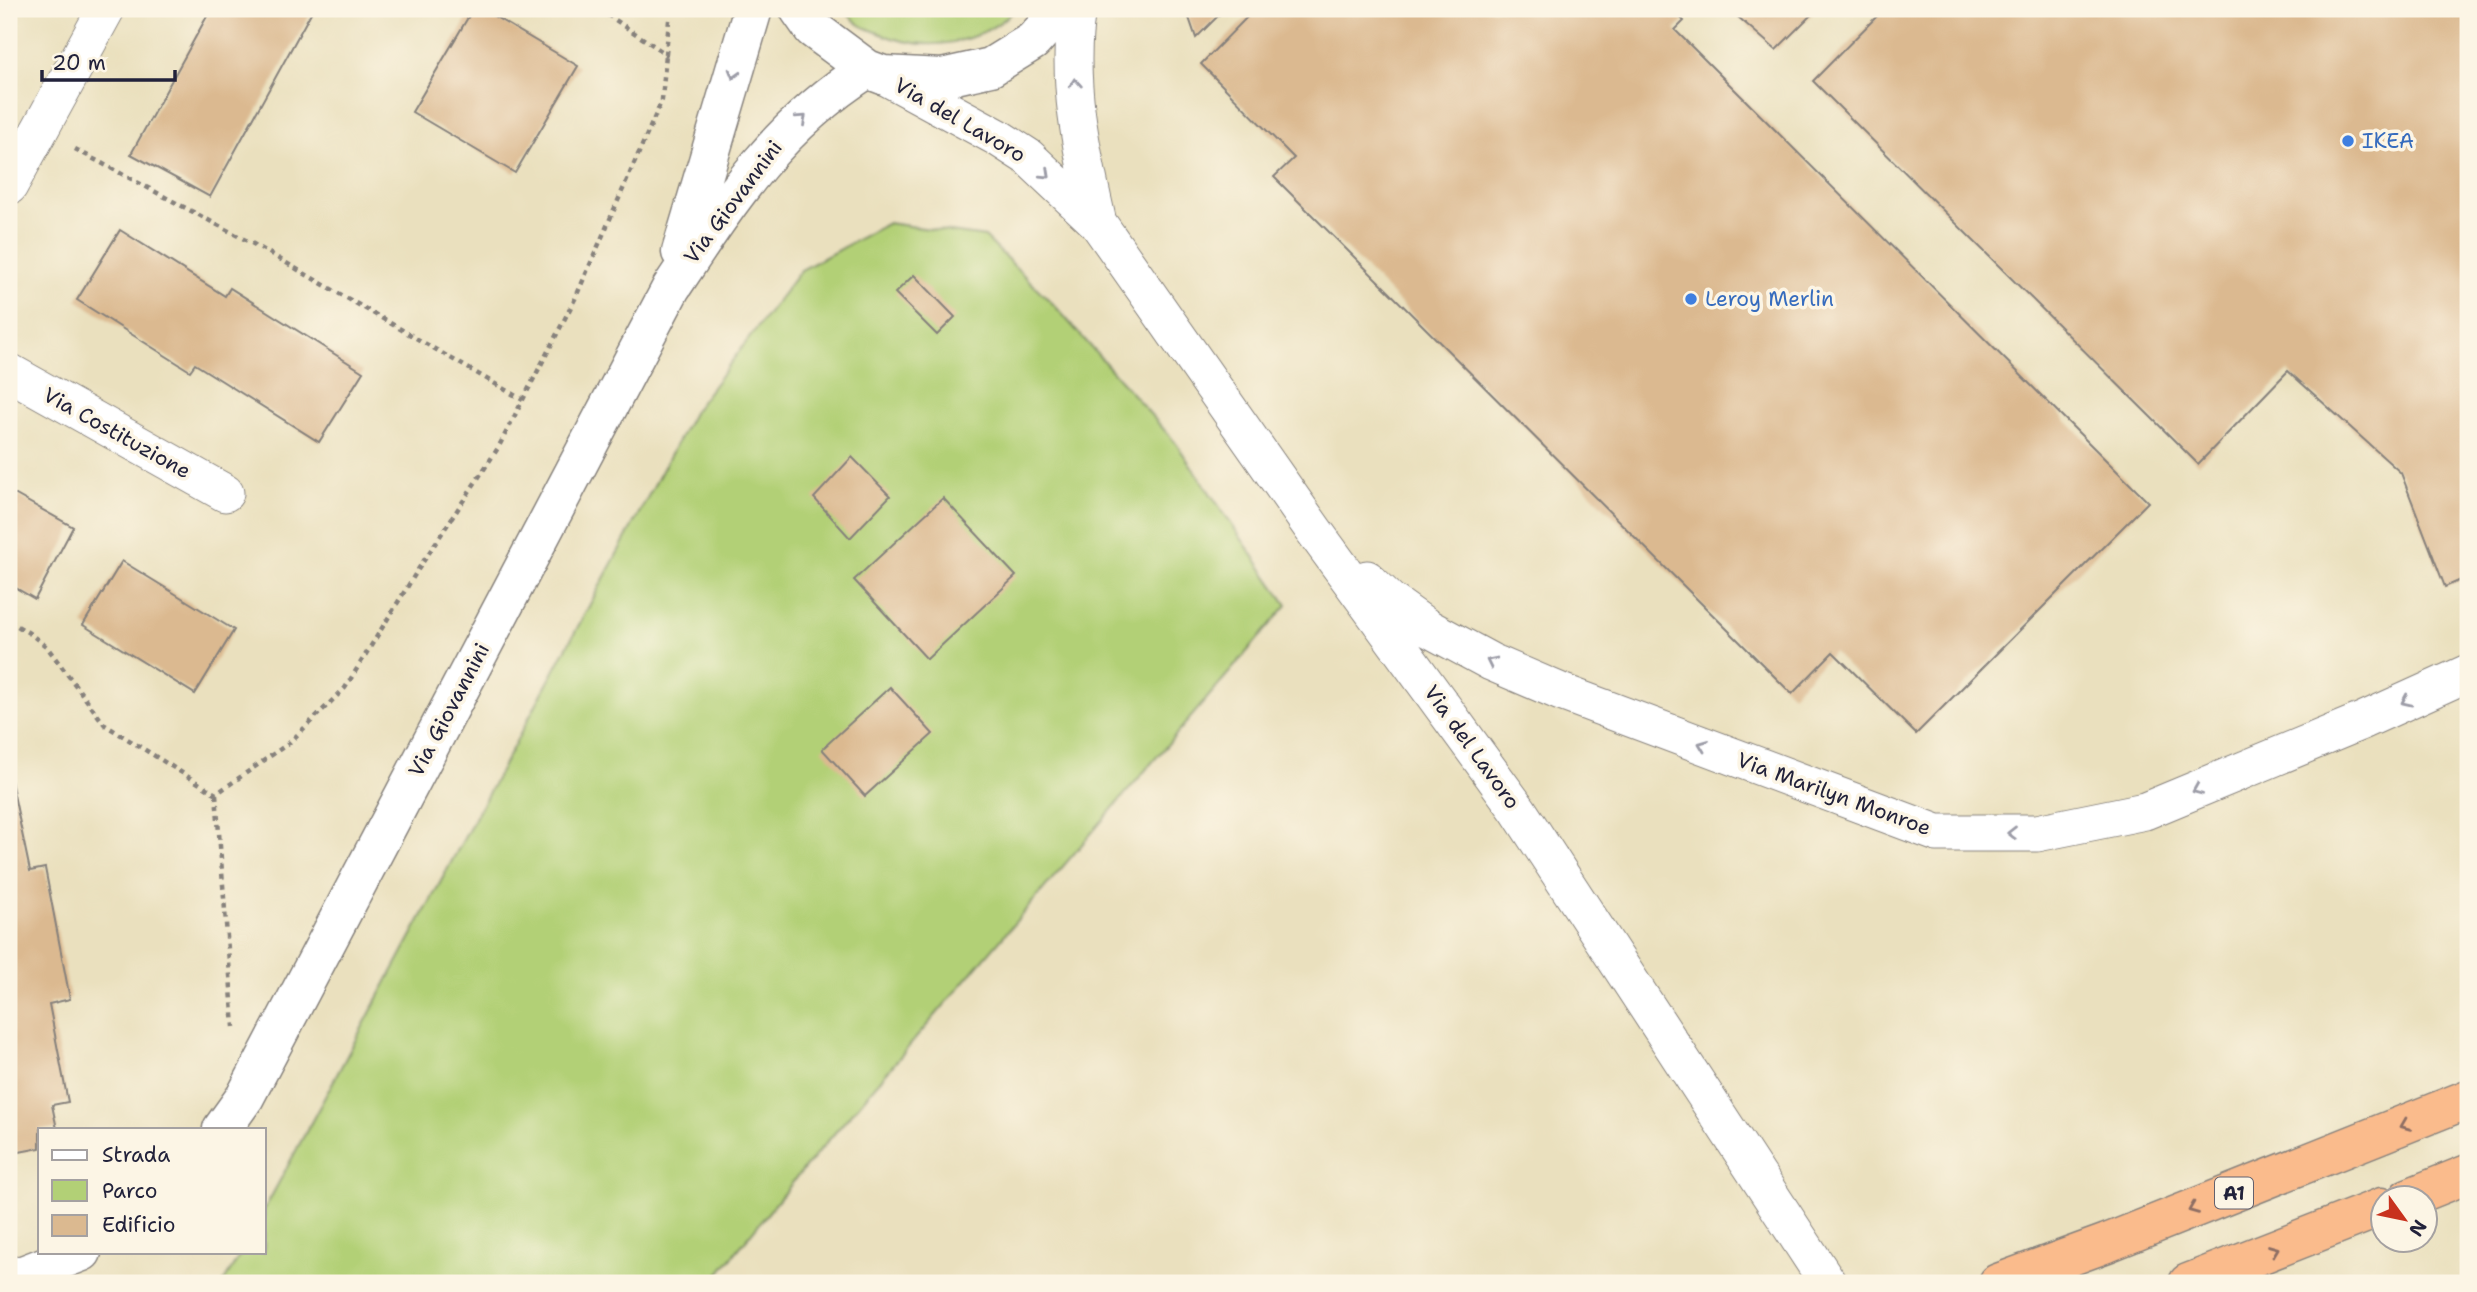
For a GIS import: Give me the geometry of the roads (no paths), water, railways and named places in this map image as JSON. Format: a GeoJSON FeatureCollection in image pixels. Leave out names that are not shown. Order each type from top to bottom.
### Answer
{"type":"FeatureCollection","features":[{"type":"Feature","properties":{"kind":"highway","name":"A1"},"geometry":{"type":"LineString","coordinates":[[1998,1283],[2107,1243],[2468,1100]]}},
{"type":"Feature","properties":{"kind":"highway"},"geometry":{"type":"LineString","coordinates":[[2438,1186],[2468,1174]]}},
{"type":"Feature","properties":{"kind":"highway"},"geometry":{"type":"LineString","coordinates":[[2188,1283],[2368,1213]]}},
{"type":"Feature","properties":{"kind":"street"},"geometry":{"type":"LineString","coordinates":[[9,186],[106,9]]}},
{"type":"Feature","properties":{"kind":"street","name":"Via Giovannini"},"geometry":{"type":"LineString","coordinates":[[671,288],[753,9]]}},
{"type":"Feature","properties":{"kind":"street"},"geometry":{"type":"LineString","coordinates":[[799,9],[813,29],[875,72],[942,78],[991,67],[1033,41],[1062,9]]}},
{"type":"Feature","properties":{"kind":"street","name":"Via del Lavoro"},"geometry":{"type":"LineString","coordinates":[[1077,9],[1072,37],[1079,135],[1098,222]]}},
{"type":"Feature","properties":{"kind":"street","name":"Via Giovannini"},"geometry":{"type":"LineString","coordinates":[[223,1128],[245,1097],[671,288],[731,198],[784,135],[832,91],[875,72]]}},
{"type":"Feature","properties":{"kind":"street","name":"Via del Lavoro"},"geometry":{"type":"LineString","coordinates":[[875,72],[997,137],[1028,157],[1098,222],[1315,532],[1518,810],[1828,1283]]}},
{"type":"Feature","properties":{"kind":"street","name":"Via Costituzione"},"geometry":{"type":"LineString","coordinates":[[9,372],[225,493]]}},
{"type":"Feature","properties":{"kind":"street","name":"Via Marilyn Monroe"},"geometry":{"type":"LineString","coordinates":[[1315,532],[1390,600],[1428,628],[1491,662],[1562,692],[1937,833],[2037,833],[2145,811],[2362,721],[2468,673]]}},
{"type":"Feature","properties":{"kind":"street"},"geometry":{"type":"LineString","coordinates":[[9,1278],[77,1254]]}},
{"type":"Feature","properties":{"kind":"place","name":"IKEA"},"geometry":{"type":"Point","coordinates":[2348,141]}},
{"type":"Feature","properties":{"kind":"place","name":"Leroy Merlin"},"geometry":{"type":"Point","coordinates":[1691,299]}}]}
